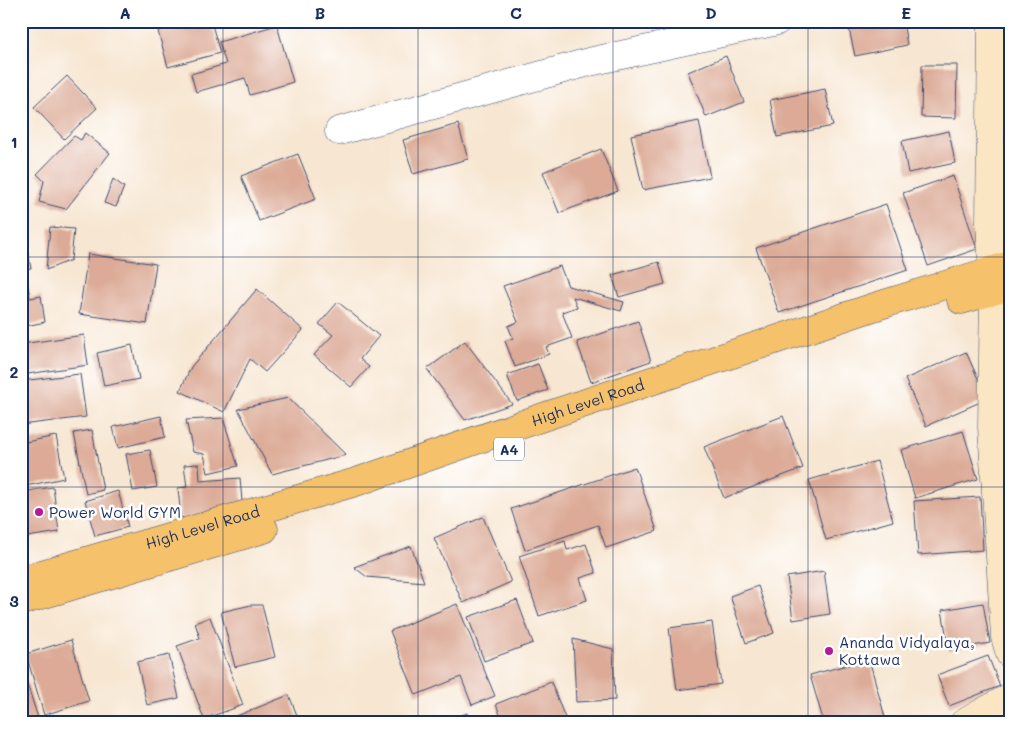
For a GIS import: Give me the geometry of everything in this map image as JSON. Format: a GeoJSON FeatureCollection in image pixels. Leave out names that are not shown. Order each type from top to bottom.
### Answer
{"type":"FeatureCollection","features":[{"type":"Feature","properties":{"kind":"highway","name":"High Level Road"},"geometry":{"type":"LineString","coordinates":[[21,580],[356,482],[596,399],[865,310],[1002,278]]}},
{"type":"Feature","properties":{"kind":"highway","name":"High Level Road"},"geometry":{"type":"LineString","coordinates":[[21,600],[362,500],[880,325],[1002,278]]}},
{"type":"Feature","properties":{"kind":"street"},"geometry":{"type":"LineString","coordinates":[[339,131],[589,62],[777,21]]}},
{"type":"Feature","properties":{"kind":"street"},"geometry":{"type":"LineString","coordinates":[[992,21],[990,223],[1002,278],[992,427],[1005,637],[1010,654]]}},
{"type":"Feature","properties":{"kind":"street"},"geometry":{"type":"LineString","coordinates":[[964,723],[1010,697]]}},
{"type":"Feature","properties":{"kind":"building"},"geometry":{"type":"Polygon","coordinates":[[[180,21],[211,21],[220,53],[168,67],[158,31],[181,25],[180,21]]]}},
{"type":"Feature","properties":{"kind":"building"},"geometry":{"type":"Polygon","coordinates":[[[886,21],[903,21],[907,45],[855,56],[849,29],[886,21]]]}},
{"type":"Feature","properties":{"kind":"building"},"geometry":{"type":"Polygon","coordinates":[[[277,25],[293,82],[250,95],[245,78],[196,92],[191,74],[226,64],[219,42],[277,25]]]}},
{"type":"Feature","properties":{"kind":"building"},"geometry":{"type":"Polygon","coordinates":[[[726,56],[744,102],[706,117],[688,72],[726,56]]]}},
{"type":"Feature","properties":{"kind":"building"},"geometry":{"type":"Polygon","coordinates":[[[922,65],[957,65],[956,118],[921,117],[922,65]]]}},
{"type":"Feature","properties":{"kind":"building"},"geometry":{"type":"Polygon","coordinates":[[[67,76],[97,108],[64,139],[34,107],[67,76]]]}},
{"type":"Feature","properties":{"kind":"building"},"geometry":{"type":"Polygon","coordinates":[[[825,89],[833,126],[777,137],[770,100],[825,89]]]}},
{"type":"Feature","properties":{"kind":"building"},"geometry":{"type":"Polygon","coordinates":[[[699,121],[710,177],[643,190],[631,135],[699,121]]]}},
{"type":"Feature","properties":{"kind":"building"},"geometry":{"type":"Polygon","coordinates":[[[458,124],[468,159],[413,174],[403,140],[458,124]]]}},
{"type":"Feature","properties":{"kind":"building"},"geometry":{"type":"Polygon","coordinates":[[[949,131],[955,163],[908,173],[902,141],[949,131]]]}},
{"type":"Feature","properties":{"kind":"building"},"geometry":{"type":"Polygon","coordinates":[[[85,133],[110,153],[66,209],[39,202],[44,181],[37,174],[74,136],[81,140],[85,133]]]}},
{"type":"Feature","properties":{"kind":"building"},"geometry":{"type":"Polygon","coordinates":[[[601,149],[618,191],[559,213],[543,172],[601,149]]]}},
{"type":"Feature","properties":{"kind":"building"},"geometry":{"type":"Polygon","coordinates":[[[298,154],[316,199],[259,221],[241,176],[298,154]]]}},
{"type":"Feature","properties":{"kind":"building"},"geometry":{"type":"Polygon","coordinates":[[[953,176],[977,249],[928,266],[903,193],[953,176]]]}},
{"type":"Feature","properties":{"kind":"building"},"geometry":{"type":"Polygon","coordinates":[[[113,179],[124,187],[116,207],[104,203],[113,179]]]}},
{"type":"Feature","properties":{"kind":"building"},"geometry":{"type":"Polygon","coordinates":[[[886,204],[908,270],[779,313],[756,248],[886,204]]]}},
{"type":"Feature","properties":{"kind":"building"},"geometry":{"type":"Polygon","coordinates":[[[50,227],[74,229],[71,260],[46,270],[50,227]]]}},
{"type":"Feature","properties":{"kind":"building"},"geometry":{"type":"Polygon","coordinates":[[[23,229],[31,268],[21,270],[21,230],[23,229]]]}},
{"type":"Feature","properties":{"kind":"building"},"geometry":{"type":"Polygon","coordinates":[[[88,254],[156,264],[147,324],[79,314],[88,254]]]}},
{"type":"Feature","properties":{"kind":"building"},"geometry":{"type":"Polygon","coordinates":[[[659,262],[665,284],[619,297],[612,275],[659,262]]]}},
{"type":"Feature","properties":{"kind":"building"},"geometry":{"type":"Polygon","coordinates":[[[560,266],[568,286],[624,302],[621,311],[573,297],[577,307],[562,312],[572,338],[546,347],[549,354],[515,367],[505,341],[513,338],[508,326],[518,322],[503,286],[560,266]]]}},
{"type":"Feature","properties":{"kind":"building"},"geometry":{"type":"Polygon","coordinates":[[[26,276],[30,298],[41,296],[45,322],[21,327],[21,277],[26,276]]]}},
{"type":"Feature","properties":{"kind":"building"},"geometry":{"type":"Polygon","coordinates":[[[257,289],[303,330],[265,372],[250,359],[224,412],[180,391],[191,367],[257,289]]]}},
{"type":"Feature","properties":{"kind":"building"},"geometry":{"type":"Polygon","coordinates":[[[338,302],[379,336],[360,359],[369,367],[351,387],[314,355],[333,335],[319,324],[338,302]]]}},
{"type":"Feature","properties":{"kind":"building"},"geometry":{"type":"Polygon","coordinates":[[[638,321],[651,361],[591,382],[577,342],[638,321]]]}},
{"type":"Feature","properties":{"kind":"building"},"geometry":{"type":"Polygon","coordinates":[[[84,335],[88,365],[21,375],[21,344],[84,335]]]}},
{"type":"Feature","properties":{"kind":"building"},"geometry":{"type":"Polygon","coordinates":[[[465,341],[512,404],[465,420],[427,369],[465,341]]]}},
{"type":"Feature","properties":{"kind":"building"},"geometry":{"type":"Polygon","coordinates":[[[132,345],[139,379],[104,386],[97,353],[132,345]]]}},
{"type":"Feature","properties":{"kind":"building"},"geometry":{"type":"Polygon","coordinates":[[[966,352],[987,399],[926,426],[905,379],[966,352]]]}},
{"type":"Feature","properties":{"kind":"building"},"geometry":{"type":"Polygon","coordinates":[[[538,364],[548,390],[517,401],[507,375],[538,364]]]}},
{"type":"Feature","properties":{"kind":"building"},"geometry":{"type":"Polygon","coordinates":[[[80,374],[86,417],[21,425],[21,381],[80,374]]]}},
{"type":"Feature","properties":{"kind":"building"},"geometry":{"type":"Polygon","coordinates":[[[288,398],[346,455],[272,474],[238,409],[288,398]]]}},
{"type":"Feature","properties":{"kind":"building"},"geometry":{"type":"Polygon","coordinates":[[[161,416],[165,437],[118,448],[113,427],[161,416]]]}},
{"type":"Feature","properties":{"kind":"building"},"geometry":{"type":"Polygon","coordinates":[[[783,416],[803,468],[724,498],[704,447],[783,416]]]}},
{"type":"Feature","properties":{"kind":"building"},"geometry":{"type":"Polygon","coordinates":[[[223,418],[238,466],[208,473],[204,454],[193,452],[186,420],[223,418]]]}},
{"type":"Feature","properties":{"kind":"building"},"geometry":{"type":"Polygon","coordinates":[[[92,430],[103,490],[86,494],[74,433],[92,430]]]}},
{"type":"Feature","properties":{"kind":"building"},"geometry":{"type":"Polygon","coordinates":[[[963,431],[978,479],[915,498],[901,450],[963,431]]]}},
{"type":"Feature","properties":{"kind":"building"},"geometry":{"type":"Polygon","coordinates":[[[56,436],[64,478],[21,487],[21,443],[56,436]]]}},
{"type":"Feature","properties":{"kind":"building"},"geometry":{"type":"Polygon","coordinates":[[[150,450],[157,487],[133,491],[126,454],[150,450]]]}},
{"type":"Feature","properties":{"kind":"building"},"geometry":{"type":"Polygon","coordinates":[[[877,461],[893,521],[826,540],[809,480],[877,461]]]}},
{"type":"Feature","properties":{"kind":"building"},"geometry":{"type":"Polygon","coordinates":[[[199,464],[200,481],[240,478],[243,513],[181,518],[178,488],[187,487],[184,465],[199,464]]]}},
{"type":"Feature","properties":{"kind":"building"},"geometry":{"type":"Polygon","coordinates":[[[635,467],[657,531],[606,548],[598,525],[525,550],[511,509],[635,467]]]}},
{"type":"Feature","properties":{"kind":"building","name":"Power World GYM"},"geometry":{"type":"Polygon","coordinates":[[[53,487],[59,532],[21,538],[21,492],[53,487]]]}},
{"type":"Feature","properties":{"kind":"building"},"geometry":{"type":"Polygon","coordinates":[[[118,491],[128,527],[95,536],[85,501],[118,491]]]}},
{"type":"Feature","properties":{"kind":"building"},"geometry":{"type":"Polygon","coordinates":[[[980,497],[983,550],[918,555],[914,501],[980,497]]]}},
{"type":"Feature","properties":{"kind":"building"},"geometry":{"type":"Polygon","coordinates":[[[483,517],[511,582],[463,603],[434,538],[483,517]]]}},
{"type":"Feature","properties":{"kind":"building"},"geometry":{"type":"Polygon","coordinates":[[[565,541],[567,550],[586,544],[596,573],[580,578],[587,600],[539,616],[519,556],[565,541]]]}},
{"type":"Feature","properties":{"kind":"building"},"geometry":{"type":"Polygon","coordinates":[[[411,546],[424,582],[367,577],[354,567],[411,546]]]}},
{"type":"Feature","properties":{"kind":"building"},"geometry":{"type":"Polygon","coordinates":[[[824,571],[830,614],[793,620],[787,577],[824,571]]]}},
{"type":"Feature","properties":{"kind":"building"},"geometry":{"type":"Polygon","coordinates":[[[758,586],[774,633],[746,643],[730,596],[758,586]]]}},
{"type":"Feature","properties":{"kind":"building"},"geometry":{"type":"Polygon","coordinates":[[[517,600],[533,643],[484,661],[468,617],[517,600]]]}},
{"type":"Feature","properties":{"kind":"building"},"geometry":{"type":"Polygon","coordinates":[[[983,603],[990,643],[949,650],[942,610],[983,603]]]}},
{"type":"Feature","properties":{"kind":"building"},"geometry":{"type":"Polygon","coordinates":[[[457,604],[495,696],[472,705],[461,677],[416,695],[390,631],[457,604]]]}},
{"type":"Feature","properties":{"kind":"building"},"geometry":{"type":"Polygon","coordinates":[[[251,605],[262,605],[275,657],[235,667],[221,612],[251,605]]]}},
{"type":"Feature","properties":{"kind":"building"},"geometry":{"type":"Polygon","coordinates":[[[210,617],[243,705],[204,719],[177,646],[200,638],[195,623],[210,617]]]}},
{"type":"Feature","properties":{"kind":"building"},"geometry":{"type":"Polygon","coordinates":[[[712,622],[721,684],[677,690],[669,628],[712,622]]]}},
{"type":"Feature","properties":{"kind":"building"},"geometry":{"type":"Polygon","coordinates":[[[573,639],[613,649],[615,700],[576,702],[573,639]]]}},
{"type":"Feature","properties":{"kind":"building"},"geometry":{"type":"Polygon","coordinates":[[[71,640],[89,701],[44,715],[26,654],[71,640]]]}},
{"type":"Feature","properties":{"kind":"building"},"geometry":{"type":"Polygon","coordinates":[[[169,655],[179,698],[147,705],[137,662],[169,655]]]}},
{"type":"Feature","properties":{"kind":"building"},"geometry":{"type":"Polygon","coordinates":[[[988,656],[1000,686],[949,706],[937,675],[988,656]]]}},
{"type":"Feature","properties":{"kind":"building"},"geometry":{"type":"Polygon","coordinates":[[[869,659],[886,721],[881,723],[824,723],[810,675],[869,659]]]}},
{"type":"Feature","properties":{"kind":"building"},"geometry":{"type":"Polygon","coordinates":[[[22,668],[39,721],[33,723],[21,723],[22,668]]]}},
{"type":"Feature","properties":{"kind":"building"},"geometry":{"type":"Polygon","coordinates":[[[551,682],[567,723],[503,723],[496,704],[551,682]]]}},
{"type":"Feature","properties":{"kind":"building"},"geometry":{"type":"Polygon","coordinates":[[[289,695],[300,723],[236,723],[234,717],[289,695]]]}},
{"type":"Feature","properties":{"kind":"building"},"geometry":{"type":"Polygon","coordinates":[[[467,713],[471,723],[440,723],[467,713]]]}},
{"type":"Feature","properties":{"kind":"place","name":"Power World GYM"},"geometry":{"type":"Point","coordinates":[39,512]}},
{"type":"Feature","properties":{"kind":"place","name":"Ananda Vidyalaya, Kottawa"},"geometry":{"type":"Point","coordinates":[829,651]}}]}
